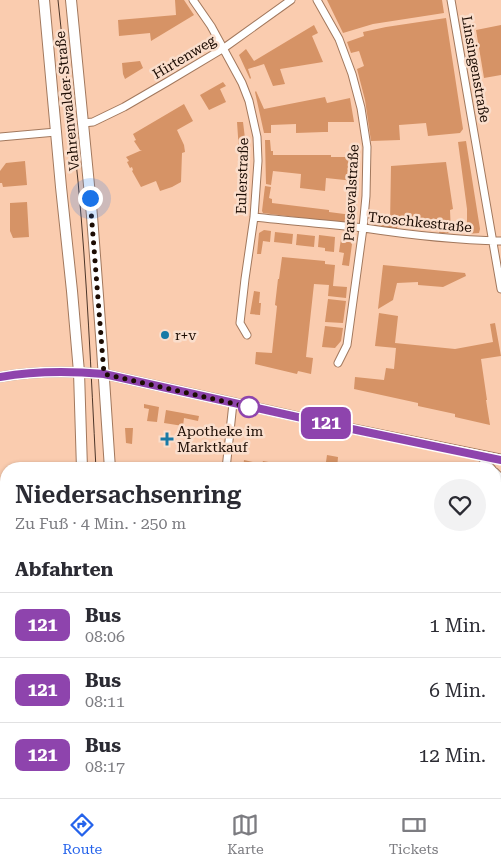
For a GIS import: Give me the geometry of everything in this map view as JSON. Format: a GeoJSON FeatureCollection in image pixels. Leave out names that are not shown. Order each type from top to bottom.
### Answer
{"type":"FeatureCollection","features":[{"type":"Feature","properties":{"kind":"main road","name":"Vahrenwalder Straße"},"geometry":{"type":"LineString","coordinates":[[44,0],[50,133],[72,291],[79,372],[82,462]]}},
{"type":"Feature","properties":{"kind":"main road","name":"Vahrenwalder Straße"},"geometry":{"type":"LineString","coordinates":[[70,0],[92,216],[110,462]]}},
{"type":"Feature","properties":{"kind":"street","name":"Eulerstraße"},"geometry":{"type":"LineString","coordinates":[[193,0],[211,26],[242,82],[249,100],[257,137],[258,168],[254,217],[240,323],[247,335]]}},
{"type":"Feature","properties":{"kind":"street","name":"Hirtenweg"},"geometry":{"type":"LineString","coordinates":[[83,123],[92,122],[124,107],[224,48],[291,0]]}},
{"type":"Feature","properties":{"kind":"street","name":"Parsevalstraße"},"geometry":{"type":"LineString","coordinates":[[317,0],[339,39],[352,74],[365,135],[367,164],[363,228],[347,345],[338,363]]}},
{"type":"Feature","properties":{"kind":"street","name":"Linsingenstraße"},"geometry":{"type":"LineString","coordinates":[[451,0],[497,241],[501,289]]}},
{"type":"Feature","properties":{"kind":"street"},"geometry":{"type":"LineString","coordinates":[[0,137],[50,133]]}},
{"type":"Feature","properties":{"kind":"street","name":"Troschkestraße"},"geometry":{"type":"LineString","coordinates":[[254,217],[441,238],[497,241]]}},
{"type":"Feature","properties":{"kind":"street"},"geometry":{"type":"LineString","coordinates":[[0,377],[48,372],[104,374],[501,460]]}},
{"type":"Feature","properties":{"kind":"street"},"geometry":{"type":"LineString","coordinates":[[227,462],[233,403]]}},
{"type":"Feature","properties":{"kind":"street"},"geometry":{"type":"LineString","coordinates":[[480,456],[486,462]]}},
{"type":"Feature","properties":{"kind":"shaded area"},"geometry":{"type":"Polygon","coordinates":[[[175,0],[184,0],[194,15],[151,41],[150,33],[119,36],[118,20],[176,15],[175,0]]]}},
{"type":"Feature","properties":{"kind":"shaded area"},"geometry":{"type":"Polygon","coordinates":[[[327,0],[442,0],[444,13],[373,24],[343,33],[327,0]]]}},
{"type":"Feature","properties":{"kind":"shaded area"},"geometry":{"type":"Polygon","coordinates":[[[446,18],[463,129],[460,133],[428,136],[426,123],[399,125],[400,140],[371,141],[365,100],[357,69],[364,66],[359,51],[351,53],[347,42],[364,36],[363,32],[446,18]]]}},
{"type":"Feature","properties":{"kind":"shaded area"},"geometry":{"type":"Polygon","coordinates":[[[314,25],[318,33],[312,36],[323,62],[280,69],[285,84],[273,86],[264,64],[248,69],[250,79],[239,55],[246,49],[254,61],[314,25]]]}},
{"type":"Feature","properties":{"kind":"shaded area"},"geometry":{"type":"Polygon","coordinates":[[[501,25],[501,75],[484,78],[476,30],[501,25]]]}},
{"type":"Feature","properties":{"kind":"shaded area"},"geometry":{"type":"Polygon","coordinates":[[[140,61],[143,68],[125,79],[122,63],[140,61]]]}},
{"type":"Feature","properties":{"kind":"shaded area"},"geometry":{"type":"Polygon","coordinates":[[[223,82],[226,86],[220,89],[226,102],[209,110],[200,95],[223,82]]]}},
{"type":"Feature","properties":{"kind":"shaded area"},"geometry":{"type":"Polygon","coordinates":[[[256,91],[264,109],[325,97],[327,103],[350,98],[354,122],[328,122],[328,132],[296,133],[296,124],[271,125],[271,133],[264,133],[256,91]]]}},
{"type":"Feature","properties":{"kind":"shaded area"},"geometry":{"type":"Polygon","coordinates":[[[184,104],[193,121],[177,130],[185,152],[182,153],[181,182],[160,191],[156,181],[141,187],[126,157],[142,150],[134,141],[136,140],[133,134],[184,104]]]}},
{"type":"Feature","properties":{"kind":"shaded area"},"geometry":{"type":"Polygon","coordinates":[[[237,122],[243,122],[248,163],[247,188],[238,188],[239,151],[237,122]]]}},
{"type":"Feature","properties":{"kind":"shaded area"},"geometry":{"type":"Polygon","coordinates":[[[265,140],[270,140],[273,155],[358,157],[358,189],[353,188],[354,181],[326,178],[325,191],[300,188],[301,174],[273,171],[271,185],[266,184],[265,140]]]}},
{"type":"Feature","properties":{"kind":"shaded area"},"geometry":{"type":"Polygon","coordinates":[[[466,141],[480,229],[479,233],[467,234],[467,209],[458,142],[466,141]]]}},
{"type":"Feature","properties":{"kind":"shaded area"},"geometry":{"type":"Polygon","coordinates":[[[25,161],[27,185],[3,187],[2,183],[0,183],[0,171],[6,163],[25,161]]]}},
{"type":"Feature","properties":{"kind":"shaded area"},"geometry":{"type":"Polygon","coordinates":[[[446,162],[453,209],[450,210],[451,233],[439,233],[439,222],[398,218],[397,229],[373,226],[371,224],[369,220],[370,213],[375,213],[375,223],[390,224],[391,166],[446,162]]]}},
{"type":"Feature","properties":{"kind":"shaded area"},"geometry":{"type":"Polygon","coordinates":[[[265,186],[271,187],[269,198],[272,199],[272,203],[329,210],[329,212],[352,215],[354,200],[357,200],[355,221],[351,224],[263,213],[265,186]]]}},
{"type":"Feature","properties":{"kind":"shaded area"},"geometry":{"type":"Polygon","coordinates":[[[27,202],[29,237],[13,238],[10,231],[10,203],[27,202]]]}},
{"type":"Feature","properties":{"kind":"shaded area"},"geometry":{"type":"Polygon","coordinates":[[[264,230],[271,231],[270,242],[263,241],[261,254],[257,254],[259,233],[264,230]]]}},
{"type":"Feature","properties":{"kind":"shaded area"},"geometry":{"type":"Polygon","coordinates":[[[275,232],[293,234],[292,244],[274,242],[275,232]]]}},
{"type":"Feature","properties":{"kind":"shaded area"},"geometry":{"type":"Polygon","coordinates":[[[297,234],[315,236],[314,247],[296,245],[297,234]]]}},
{"type":"Feature","properties":{"kind":"shaded area"},"geometry":{"type":"Polygon","coordinates":[[[319,235],[335,237],[334,252],[325,251],[325,248],[318,247],[319,235]]]}},
{"type":"Feature","properties":{"kind":"shaded area"},"geometry":{"type":"Polygon","coordinates":[[[341,239],[351,241],[352,244],[349,266],[342,265],[344,253],[339,252],[341,239]]]}},
{"type":"Feature","properties":{"kind":"shaded area"},"geometry":{"type":"Polygon","coordinates":[[[282,257],[325,261],[325,264],[335,265],[333,286],[347,287],[346,298],[328,296],[329,285],[314,284],[306,357],[313,358],[311,374],[298,371],[297,374],[255,364],[256,352],[272,353],[277,306],[275,305],[282,257]]]}},
{"type":"Feature","properties":{"kind":"shaded area"},"geometry":{"type":"Polygon","coordinates":[[[383,265],[465,273],[466,276],[443,287],[418,285],[418,282],[397,283],[393,300],[378,309],[383,265]]]}},
{"type":"Feature","properties":{"kind":"shaded area"},"geometry":{"type":"Polygon","coordinates":[[[254,291],[260,292],[260,315],[250,314],[254,291]]]}},
{"type":"Feature","properties":{"kind":"shaded area"},"geometry":{"type":"Polygon","coordinates":[[[328,299],[346,301],[343,323],[325,322],[328,299]]]}},
{"type":"Feature","properties":{"kind":"shaded area"},"geometry":{"type":"Polygon","coordinates":[[[379,313],[398,316],[395,343],[455,349],[493,342],[490,324],[495,323],[501,356],[481,359],[490,425],[455,417],[455,414],[418,406],[418,403],[354,389],[355,377],[384,380],[386,368],[394,369],[396,348],[375,346],[379,313]]]}},
{"type":"Feature","properties":{"kind":"shaded area"},"geometry":{"type":"Polygon","coordinates":[[[325,326],[343,328],[341,341],[335,348],[322,347],[325,326]]]}},
{"type":"Feature","properties":{"kind":"shaded area"},"geometry":{"type":"Polygon","coordinates":[[[144,404],[159,407],[157,422],[147,421],[149,409],[144,408],[144,404]]]}},
{"type":"Feature","properties":{"kind":"shaded area"},"geometry":{"type":"Polygon","coordinates":[[[166,410],[199,416],[198,421],[184,418],[183,426],[164,423],[166,410]]]}},
{"type":"Feature","properties":{"kind":"shaded area"},"geometry":{"type":"Polygon","coordinates":[[[125,428],[133,428],[132,444],[126,443],[125,428]]]}},
{"type":"Feature","properties":{"kind":"shaded area"},"geometry":{"type":"Polygon","coordinates":[[[327,455],[338,457],[338,462],[326,462],[327,455]]]}},
{"type":"Feature","properties":{"kind":"tram line"},"geometry":{"type":"LineString","coordinates":[[58,0],[81,217],[96,462]]}},
{"type":"Feature","properties":{"kind":"bus line","name":"121"},"geometry":{"type":"LineString","coordinates":[[0,377],[63,372],[104,374],[501,460]]}},
{"type":"Feature","properties":{"kind":"place","name":"r+v"},"geometry":{"type":"Point","coordinates":[165,335]}},
{"type":"Feature","properties":{"kind":"place","name":"Apotheke im Marktkauf"},"geometry":{"type":"Point","coordinates":[167,439]}},
{"type":"Feature","properties":{"kind":"route"},"geometry":{"type":"LineString","coordinates":[[90,198],[104,374],[249,407]]}}]}
